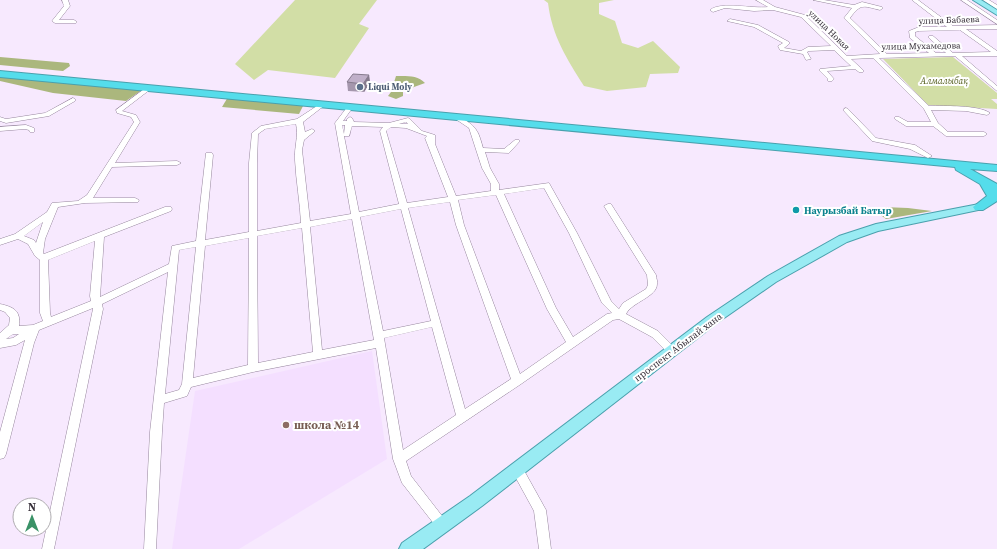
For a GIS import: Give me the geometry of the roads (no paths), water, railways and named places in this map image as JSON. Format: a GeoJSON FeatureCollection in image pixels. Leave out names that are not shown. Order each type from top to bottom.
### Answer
{"type":"FeatureCollection","features":[{"type":"Feature","properties":{"kind":"highway"},"geometry":{"type":"LineString","coordinates":[[0,69],[925,159],[977,167],[997,168]]}},
{"type":"Feature","properties":{"kind":"highway"},"geometry":{"type":"LineString","coordinates":[[0,74],[322,105],[925,159],[997,163]]}},
{"type":"Feature","properties":{"kind":"highway"},"geometry":{"type":"LineString","coordinates":[[925,159],[964,169],[997,189]]}},
{"type":"Feature","properties":{"kind":"highway"},"geometry":{"type":"LineString","coordinates":[[977,167],[980,164],[997,163]]}},
{"type":"Feature","properties":{"kind":"highway"},"geometry":{"type":"LineString","coordinates":[[977,167],[993,196],[992,199],[979,207]]}},
{"type":"Feature","properties":{"kind":"highway"},"geometry":{"type":"LineString","coordinates":[[979,207],[997,203]]}},
{"type":"Feature","properties":{"kind":"main road"},"geometry":{"type":"LineString","coordinates":[[976,0],[997,13]]}},
{"type":"Feature","properties":{"kind":"main road","name":"проспект Абылай хана"},"geometry":{"type":"LineString","coordinates":[[408,549],[517,469],[712,320],[772,280],[843,239],[876,228],[979,207]]}},
{"type":"Feature","properties":{"kind":"street"},"geometry":{"type":"LineString","coordinates":[[65,0],[67,6],[55,21],[74,22]]}},
{"type":"Feature","properties":{"kind":"street","name":"улица Новая"},"geometry":{"type":"LineString","coordinates":[[759,0],[773,8],[803,16],[835,48],[859,69],[822,70],[831,79],[830,80]]}},
{"type":"Feature","properties":{"kind":"street"},"geometry":{"type":"LineString","coordinates":[[816,0],[855,7]]}},
{"type":"Feature","properties":{"kind":"street"},"geometry":{"type":"LineString","coordinates":[[915,0],[952,28]]}},
{"type":"Feature","properties":{"kind":"street"},"geometry":{"type":"LineString","coordinates":[[964,0],[997,22]]}},
{"type":"Feature","properties":{"kind":"street"},"geometry":{"type":"LineString","coordinates":[[986,0],[997,7]]}},
{"type":"Feature","properties":{"kind":"street"},"geometry":{"type":"LineString","coordinates":[[880,8],[862,4],[855,7],[847,18],[885,56]]}},
{"type":"Feature","properties":{"kind":"street"},"geometry":{"type":"LineString","coordinates":[[713,10],[722,7],[746,10],[773,8]]}},
{"type":"Feature","properties":{"kind":"street"},"geometry":{"type":"LineString","coordinates":[[730,21],[756,26],[787,43],[781,46],[782,49],[801,52],[807,55],[808,59]]}},
{"type":"Feature","properties":{"kind":"street","name":"улица Бабаева"},"geometry":{"type":"LineString","coordinates":[[934,55],[912,37],[912,31],[919,29],[997,27]]}},
{"type":"Feature","properties":{"kind":"street"},"geometry":{"type":"LineString","coordinates":[[961,28],[997,54]]}},
{"type":"Feature","properties":{"kind":"street"},"geometry":{"type":"LineString","coordinates":[[931,36],[997,89]]}},
{"type":"Feature","properties":{"kind":"street"},"geometry":{"type":"LineString","coordinates":[[801,52],[808,49],[835,48]]}},
{"type":"Feature","properties":{"kind":"street","name":"улица Мухамедова"},"geometry":{"type":"LineString","coordinates":[[846,58],[997,54]]}},
{"type":"Feature","properties":{"kind":"street"},"geometry":{"type":"LineString","coordinates":[[874,57],[926,108],[935,124],[946,134],[984,134]]}},
{"type":"Feature","properties":{"kind":"street"},"geometry":{"type":"LineString","coordinates":[[85,201],[90,197],[137,122],[137,118],[134,116],[123,114],[119,112],[119,110],[149,88]]}},
{"type":"Feature","properties":{"kind":"street"},"geometry":{"type":"LineString","coordinates":[[0,119],[17,119],[47,114],[73,100]]}},
{"type":"Feature","properties":{"kind":"street"},"geometry":{"type":"LineString","coordinates":[[253,368],[253,163],[255,133],[262,127],[271,124],[299,122],[322,105]]}},
{"type":"Feature","properties":{"kind":"street"},"geometry":{"type":"LineString","coordinates":[[350,107],[344,123],[356,216],[379,339],[399,459],[406,479],[442,525]]}},
{"type":"Feature","properties":{"kind":"street"},"geometry":{"type":"LineString","coordinates":[[926,108],[966,109],[987,113]]}},
{"type":"Feature","properties":{"kind":"street"},"geometry":{"type":"LineString","coordinates":[[846,110],[874,140],[912,147],[925,159]]}},
{"type":"Feature","properties":{"kind":"street"},"geometry":{"type":"LineString","coordinates":[[456,117],[472,127],[482,150],[486,168],[495,184],[497,193],[552,309],[572,343]]}},
{"type":"Feature","properties":{"kind":"street"},"geometry":{"type":"LineString","coordinates":[[897,118],[906,124],[935,124]]}},
{"type":"Feature","properties":{"kind":"street"},"geometry":{"type":"LineString","coordinates":[[12,129],[17,124],[17,119]]}},
{"type":"Feature","properties":{"kind":"street"},"geometry":{"type":"LineString","coordinates":[[462,417],[383,131],[390,125],[408,120],[419,132],[427,136],[432,143],[453,199],[460,225],[517,381]]}},
{"type":"Feature","properties":{"kind":"street"},"geometry":{"type":"LineString","coordinates":[[299,122],[302,134],[300,139],[305,226],[318,356]]}},
{"type":"Feature","properties":{"kind":"street"},"geometry":{"type":"LineString","coordinates":[[344,123],[390,125]]}},
{"type":"Feature","properties":{"kind":"street"},"geometry":{"type":"LineString","coordinates":[[344,123],[347,128],[348,135]]}},
{"type":"Feature","properties":{"kind":"street"},"geometry":{"type":"LineString","coordinates":[[300,139],[312,134],[318,124]]}},
{"type":"Feature","properties":{"kind":"street"},"geometry":{"type":"LineString","coordinates":[[0,129],[26,128],[32,129],[32,131]]}},
{"type":"Feature","properties":{"kind":"street"},"geometry":{"type":"LineString","coordinates":[[506,151],[517,141]]}},
{"type":"Feature","properties":{"kind":"street"},"geometry":{"type":"LineString","coordinates":[[482,150],[506,151],[512,157]]}},
{"type":"Feature","properties":{"kind":"street"},"geometry":{"type":"LineString","coordinates":[[160,400],[183,393],[187,384],[199,243],[209,155]]}},
{"type":"Feature","properties":{"kind":"street"},"geometry":{"type":"LineString","coordinates":[[110,165],[177,164]]}},
{"type":"Feature","properties":{"kind":"street"},"geometry":{"type":"LineString","coordinates":[[150,549],[156,432],[175,248],[305,226],[404,206],[546,185],[573,233],[607,303],[620,315],[646,328],[672,350]]}},
{"type":"Feature","properties":{"kind":"street"},"geometry":{"type":"LineString","coordinates":[[48,322],[45,313],[45,256],[50,214],[55,205],[85,201],[135,200]]}},
{"type":"Feature","properties":{"kind":"street"},"geometry":{"type":"LineString","coordinates":[[399,459],[517,381],[600,322],[610,317],[620,315],[626,305],[645,294],[653,286],[651,275],[608,206]]}},
{"type":"Feature","properties":{"kind":"street"},"geometry":{"type":"LineString","coordinates":[[45,256],[168,209]]}},
{"type":"Feature","properties":{"kind":"street"},"geometry":{"type":"LineString","coordinates":[[0,242],[18,236],[50,214]]}},
{"type":"Feature","properties":{"kind":"street"},"geometry":{"type":"LineString","coordinates":[[48,549],[97,317],[98,309],[95,296],[100,235]]}},
{"type":"Feature","properties":{"kind":"street"},"geometry":{"type":"LineString","coordinates":[[18,236],[30,242],[45,256]]}},
{"type":"Feature","properties":{"kind":"street"},"geometry":{"type":"LineString","coordinates":[[0,344],[16,342],[35,328],[97,302],[173,266]]}},
{"type":"Feature","properties":{"kind":"street"},"geometry":{"type":"LineString","coordinates":[[0,307],[8,309],[15,317],[14,326],[0,338]]}},
{"type":"Feature","properties":{"kind":"street"},"geometry":{"type":"LineString","coordinates":[[187,384],[253,368],[318,356],[436,323]]}},
{"type":"Feature","properties":{"kind":"street"},"geometry":{"type":"LineString","coordinates":[[11,330],[35,328]]}},
{"type":"Feature","properties":{"kind":"street"},"geometry":{"type":"LineString","coordinates":[[0,454],[26,354],[35,328]]}},
{"type":"Feature","properties":{"kind":"street"},"geometry":{"type":"LineString","coordinates":[[16,342],[16,347],[26,354]]}},
{"type":"Feature","properties":{"kind":"street"},"geometry":{"type":"LineString","coordinates":[[517,469],[540,510],[547,545]]}},
{"type":"Feature","properties":{"kind":"place","name":"Liqui Moly"},"geometry":{"type":"Point","coordinates":[360,87]}},
{"type":"Feature","properties":{"kind":"place","name":"Наурызбай Батыр"},"geometry":{"type":"Point","coordinates":[796,210]}},
{"type":"Feature","properties":{"kind":"place","name":"школа №14"},"geometry":{"type":"Point","coordinates":[286,425]}},
{"type":"Feature","properties":{"kind":"park label","name":"Алмалыбақ"},"geometry":{"type":"Point","coordinates":[944,81]}}]}
